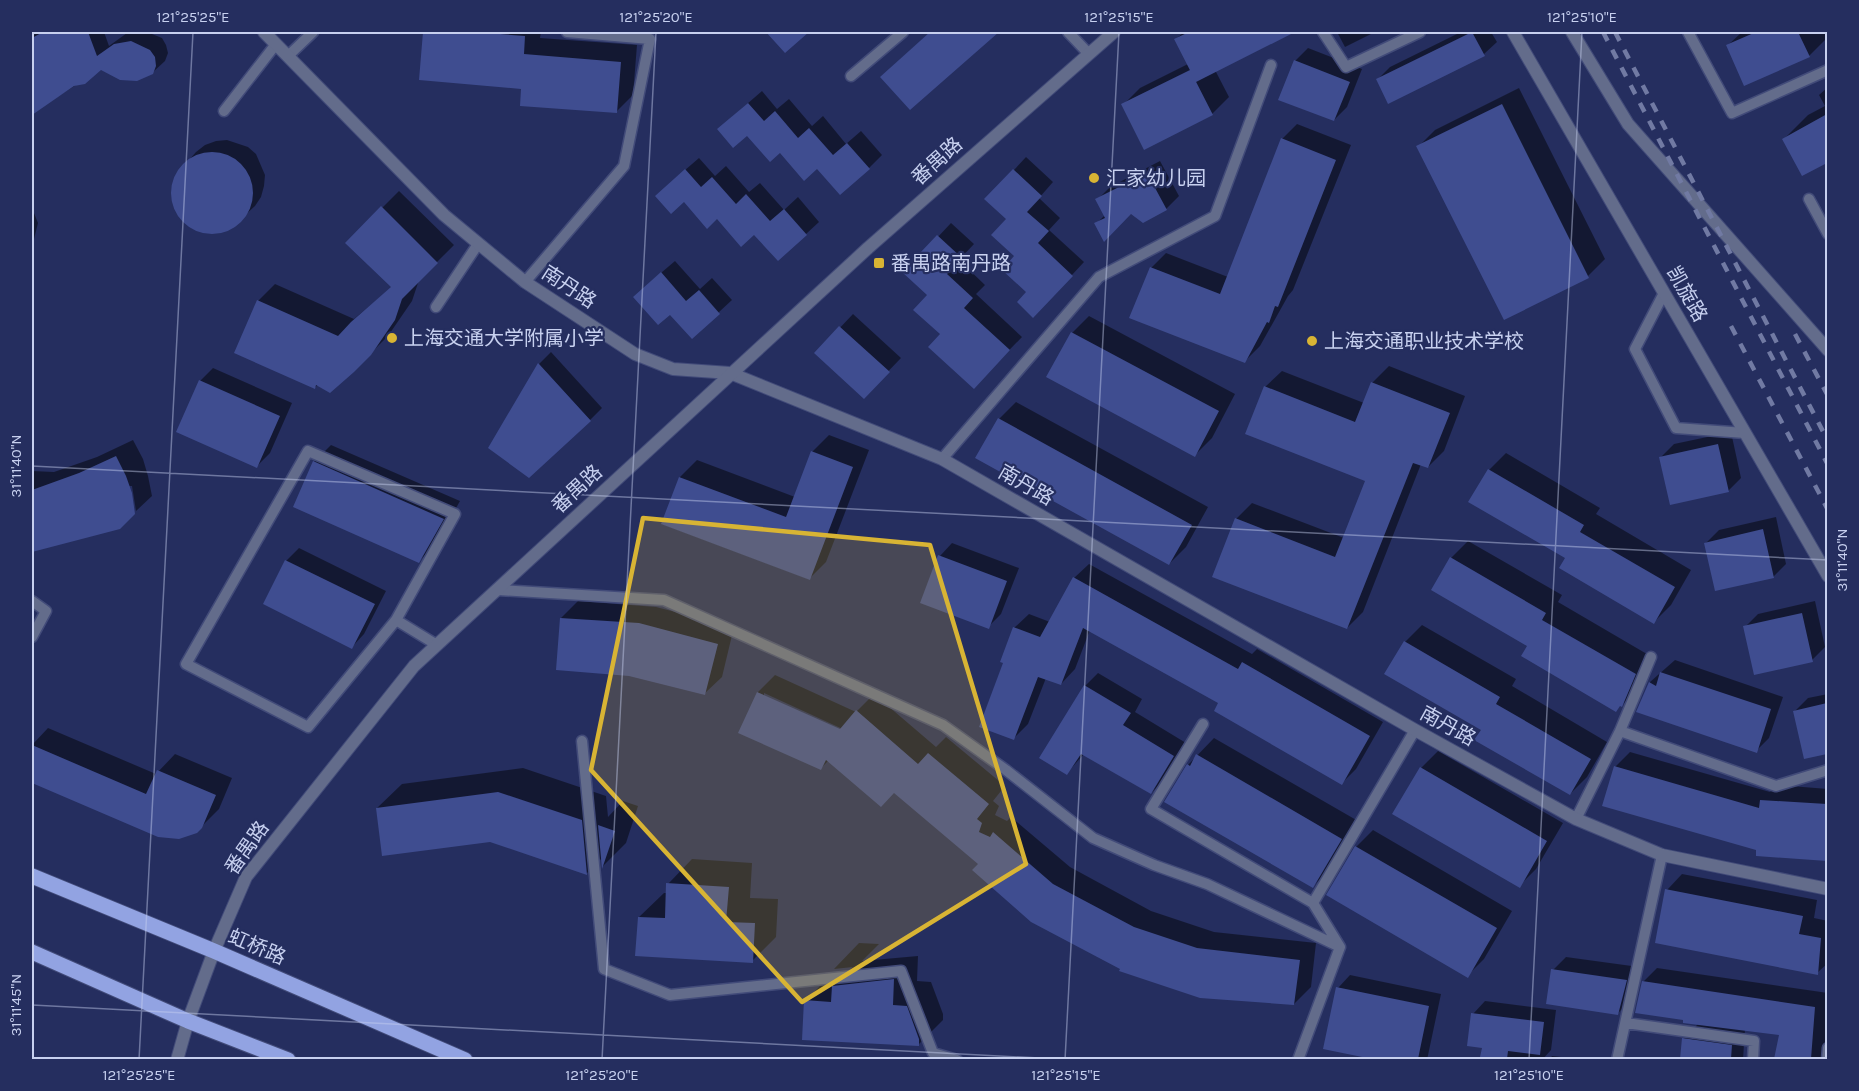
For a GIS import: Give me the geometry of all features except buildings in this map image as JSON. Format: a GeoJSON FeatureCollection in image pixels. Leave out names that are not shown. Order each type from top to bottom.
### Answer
{"type":"FeatureCollection","features":[{"type":"Feature","properties":{"kind":"main road","name":"虹桥路"},"geometry":{"type":"LineString","coordinates":[[32,876],[465,1059]]}},
{"type":"Feature","properties":{"kind":"main road"},"geometry":{"type":"LineString","coordinates":[[32,952],[188,1021],[288,1059]]}},
{"type":"Feature","properties":{"kind":"street","name":"南丹路"},"geometry":{"type":"LineString","coordinates":[[264,32],[444,215],[477,244],[525,282],[635,354],[673,369],[730,373],[942,459],[1415,730],[1576,819],[1662,855],[1827,889]]}},
{"type":"Feature","properties":{"kind":"street","name":"番禺路"},"geometry":{"type":"LineString","coordinates":[[177,1059],[188,1021],[214,951],[246,877],[414,666],[730,373],[779,332],[877,240],[1114,32]]}},
{"type":"Feature","properties":{"kind":"street","name":"凯旋路"},"geometry":{"type":"LineString","coordinates":[[1513,32],[1827,576]]}},
{"type":"Feature","properties":{"kind":"street"},"geometry":{"type":"LineString","coordinates":[[1572,32],[1628,124],[1827,350]]}},
{"type":"Feature","properties":{"kind":"lane"},"geometry":{"type":"LineString","coordinates":[[288,56],[313,32]]}},
{"type":"Feature","properties":{"kind":"lane"},"geometry":{"type":"LineString","coordinates":[[525,282],[624,166],[654,35],[567,32]]}},
{"type":"Feature","properties":{"kind":"lane"},"geometry":{"type":"LineString","coordinates":[[851,76],[903,32]]}},
{"type":"Feature","properties":{"kind":"lane"},"geometry":{"type":"LineString","coordinates":[[1068,32],[1088,54]]}},
{"type":"Feature","properties":{"kind":"lane"},"geometry":{"type":"LineString","coordinates":[[1323,32],[1346,67],[1420,32]]}},
{"type":"Feature","properties":{"kind":"lane"},"geometry":{"type":"LineString","coordinates":[[1688,32],[1732,113],[1827,70]]}},
{"type":"Feature","properties":{"kind":"lane"},"geometry":{"type":"LineString","coordinates":[[224,111],[276,44]]}},
{"type":"Feature","properties":{"kind":"lane"},"geometry":{"type":"LineString","coordinates":[[942,459],[1099,277],[1215,216],[1271,65]]}},
{"type":"Feature","properties":{"kind":"lane"},"geometry":{"type":"LineString","coordinates":[[1809,199],[1827,234]]}},
{"type":"Feature","properties":{"kind":"lane"},"geometry":{"type":"LineString","coordinates":[[436,307],[477,244]]}},
{"type":"Feature","properties":{"kind":"lane"},"geometry":{"type":"LineString","coordinates":[[1664,293],[1635,349],[1676,428],[1745,434]]}},
{"type":"Feature","properties":{"kind":"lane"},"geometry":{"type":"LineString","coordinates":[[308,451],[455,514],[396,620],[308,728],[186,664],[308,451]]}},
{"type":"Feature","properties":{"kind":"lane"},"geometry":{"type":"LineString","coordinates":[[498,590],[664,600],[943,725],[1006,770],[1093,838],[1154,865],[1208,884],[1340,947]]}},
{"type":"Feature","properties":{"kind":"lane"},"geometry":{"type":"LineString","coordinates":[[32,601],[46,611],[32,637]]}},
{"type":"Feature","properties":{"kind":"lane"},"geometry":{"type":"LineString","coordinates":[[396,620],[437,645]]}},
{"type":"Feature","properties":{"kind":"lane"},"geometry":{"type":"LineString","coordinates":[[1576,819],[1620,731],[1651,657]]}},
{"type":"Feature","properties":{"kind":"lane"},"geometry":{"type":"LineString","coordinates":[[1203,724],[1151,809],[1313,903],[1340,947]]}},
{"type":"Feature","properties":{"kind":"lane"},"geometry":{"type":"LineString","coordinates":[[1313,903],[1415,730]]}},
{"type":"Feature","properties":{"kind":"lane"},"geometry":{"type":"LineString","coordinates":[[1620,731],[1776,786],[1827,770]]}},
{"type":"Feature","properties":{"kind":"lane"},"geometry":{"type":"LineString","coordinates":[[582,741],[604,969],[670,995],[901,971],[932,1056],[957,1059]]}},
{"type":"Feature","properties":{"kind":"lane"},"geometry":{"type":"LineString","coordinates":[[1617,1059],[1662,855]]}},
{"type":"Feature","properties":{"kind":"lane"},"geometry":{"type":"LineString","coordinates":[[1298,1059],[1340,947]]}},
{"type":"Feature","properties":{"kind":"lane"},"geometry":{"type":"LineString","coordinates":[[1626,1023],[1754,1041],[1753,1059]]}},
{"type":"Feature","properties":{"kind":"lane"},"geometry":{"type":"LineString","coordinates":[[1827,1048],[1827,1059]]}},
{"type":"Feature","properties":{"kind":"highlighted area"},"geometry":{"type":"Polygon","coordinates":[[[643,518],[930,545],[1026,864],[802,1002],[591,770],[643,518]]]}},
{"type":"Feature","properties":{"kind":"railway"},"geometry":{"type":"LineString","coordinates":[[1603,32],[1828,465]]}},
{"type":"Feature","properties":{"kind":"railway"},"geometry":{"type":"LineString","coordinates":[[1615,32],[1828,441]]}},
{"type":"Feature","properties":{"kind":"railway"},"geometry":{"type":"LineString","coordinates":[[1731,326],[1828,510]]}},
{"type":"Feature","properties":{"kind":"railway"},"geometry":{"type":"LineString","coordinates":[[1795,334],[1828,396]]}},
{"type":"Feature","properties":{"kind":"place","name":"汇家幼儿园"},"geometry":{"type":"Point","coordinates":[1094,178]}},
{"type":"Feature","properties":{"kind":"place","name":"番禺路南丹路"},"geometry":{"type":"Point","coordinates":[879,263]}},
{"type":"Feature","properties":{"kind":"place","name":"上海交通大学附属小学"},"geometry":{"type":"Point","coordinates":[392,338]}},
{"type":"Feature","properties":{"kind":"place","name":"上海交通职业技术学校"},"geometry":{"type":"Point","coordinates":[1312,341]}}]}
